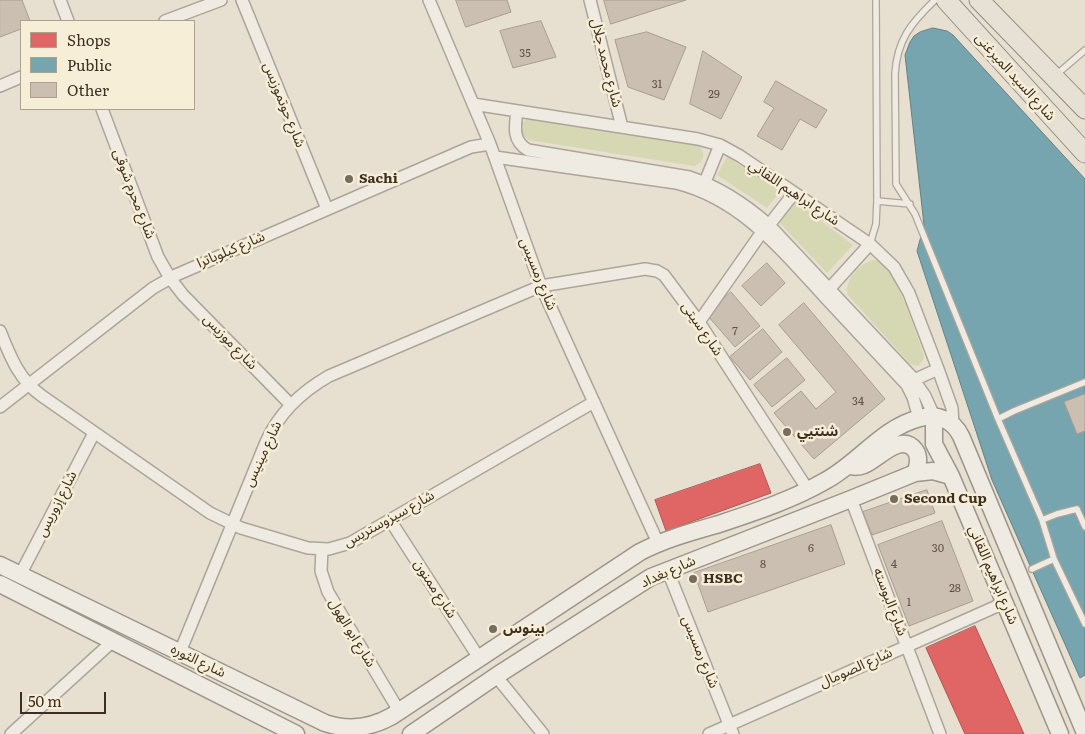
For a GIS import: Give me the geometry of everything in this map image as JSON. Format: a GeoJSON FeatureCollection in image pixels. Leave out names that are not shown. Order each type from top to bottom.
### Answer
{"type":"FeatureCollection","features":[{"type":"Feature","properties":{"kind":"main road","name":"شارع السيد الميرغنى"},"geometry":{"type":"LineString","coordinates":[[946,0],[1085,153]]}},
{"type":"Feature","properties":{"kind":"main road","name":"شارع السيد الميرغنى"},"geometry":{"type":"LineString","coordinates":[[978,0],[1085,110]]}},
{"type":"Feature","properties":{"kind":"main road"},"geometry":{"type":"LineString","coordinates":[[926,417],[946,420],[957,431],[955,434],[946,435],[934,444]]}},
{"type":"Feature","properties":{"kind":"main road","name":"شارع ابراهيم اللقاني"},"geometry":{"type":"LineString","coordinates":[[926,417],[934,444],[952,476],[1060,734]]}},
{"type":"Feature","properties":{"kind":"main road","name":"شارع بغداد"},"geometry":{"type":"LineString","coordinates":[[399,711],[634,556],[658,543],[679,535],[746,515],[808,490],[848,466],[886,434],[926,417]]}},
{"type":"Feature","properties":{"kind":"main road","name":"شارع ابراهيم اللقاني"},"geometry":{"type":"LineString","coordinates":[[957,431],[1085,733]]}},
{"type":"Feature","properties":{"kind":"main road"},"geometry":{"type":"LineString","coordinates":[[848,466],[864,465],[890,449],[904,444],[912,447],[917,454],[918,462],[915,472]]}},
{"type":"Feature","properties":{"kind":"main road","name":"شارع بغداد"},"geometry":{"type":"LineString","coordinates":[[411,734],[496,676],[640,583],[667,570],[851,499],[915,472],[933,471],[952,476]]}},
{"type":"Feature","properties":{"kind":"main road","name":"شارع الثوره"},"geometry":{"type":"LineString","coordinates":[[0,565],[333,726],[348,728],[364,727],[379,723],[399,711]]}},
{"type":"Feature","properties":{"kind":"main road","name":"شارع الثوره"},"geometry":{"type":"LineString","coordinates":[[0,584],[296,734]]}},
{"type":"Feature","properties":{"kind":"street"},"geometry":{"type":"LineString","coordinates":[[60,0],[68,20]]}},
{"type":"Feature","properties":{"kind":"street"},"geometry":{"type":"LineString","coordinates":[[168,20],[221,0]]}},
{"type":"Feature","properties":{"kind":"street","name":"شارع حوتموزيس"},"geometry":{"type":"LineString","coordinates":[[242,0],[327,209]]}},
{"type":"Feature","properties":{"kind":"street","name":"شارع رمسيس"},"geometry":{"type":"LineString","coordinates":[[429,0],[490,144],[541,286],[658,543]]}},
{"type":"Feature","properties":{"kind":"street","name":"شارع محمد جلال"},"geometry":{"type":"LineString","coordinates":[[590,0],[622,126]]}},
{"type":"Feature","properties":{"kind":"street"},"geometry":{"type":"LineString","coordinates":[[0,86],[20,77]]}},
{"type":"Feature","properties":{"kind":"street","name":"شارع ابراهيم اللقاني"},"geometry":{"type":"LineString","coordinates":[[473,104],[698,139],[720,145],[740,156],[870,244],[890,262],[907,288],[952,408],[957,431]]}},
{"type":"Feature","properties":{"kind":"street","name":"شارع محرم شوقى"},"geometry":{"type":"LineString","coordinates":[[102,110],[158,258],[170,278]]}},
{"type":"Feature","properties":{"kind":"street","name":"شارع ابراهيم اللقاني"},"geometry":{"type":"LineString","coordinates":[[517,111],[516,138],[528,150],[673,174],[705,182],[734,198],[830,288],[914,380],[925,396],[926,417]]}},
{"type":"Feature","properties":{"kind":"street","name":"شارع كيلوباترا"},"geometry":{"type":"LineString","coordinates":[[0,407],[153,288],[170,278],[189,268],[471,147],[490,144]]}},
{"type":"Feature","properties":{"kind":"street"},"geometry":{"type":"LineString","coordinates":[[705,182],[720,145]]}},
{"type":"Feature","properties":{"kind":"street","name":"شارع ابراهيم اللقاني"},"geometry":{"type":"LineString","coordinates":[[495,157],[686,185],[723,201],[766,228],[792,261],[907,385],[926,417]]}},
{"type":"Feature","properties":{"kind":"street"},"geometry":{"type":"LineString","coordinates":[[699,322],[766,228],[794,193]]}},
{"type":"Feature","properties":{"kind":"street"},"geometry":{"type":"LineString","coordinates":[[830,288],[870,244]]}},
{"type":"Feature","properties":{"kind":"street","name":"شارع سيتى"},"geometry":{"type":"LineString","coordinates":[[541,286],[645,269],[660,273],[666,278],[699,322],[808,490]]}},
{"type":"Feature","properties":{"kind":"street","name":"شارع موزيس"},"geometry":{"type":"LineString","coordinates":[[170,278],[180,291],[291,405]]}},
{"type":"Feature","properties":{"kind":"street","name":"شارع مينيس"},"geometry":{"type":"LineString","coordinates":[[180,652],[268,436],[291,405],[306,391],[329,376],[541,286]]}},
{"type":"Feature","properties":{"kind":"street","name":"شارع سيزوستريس"},"geometry":{"type":"LineString","coordinates":[[0,331],[14,364],[28,384],[38,394],[203,508],[233,524],[300,546],[322,549],[336,548],[350,543],[594,402]]}},
{"type":"Feature","properties":{"kind":"street"},"geometry":{"type":"LineString","coordinates":[[914,380],[938,369]]}},
{"type":"Feature","properties":{"kind":"street","name":"شارع إزوريس"},"geometry":{"type":"LineString","coordinates":[[20,575],[94,433]]}},
{"type":"Feature","properties":{"kind":"street","name":"شارع البوسته"},"geometry":{"type":"LineString","coordinates":[[851,499],[940,734]]}},
{"type":"Feature","properties":{"kind":"street","name":"شارع ممنون"},"geometry":{"type":"LineString","coordinates":[[390,520],[479,658]]}},
{"type":"Feature","properties":{"kind":"street","name":"شارع ابو الهول"},"geometry":{"type":"LineString","coordinates":[[322,549],[322,571],[328,592],[399,711]]}},
{"type":"Feature","properties":{"kind":"street","name":"شارع رمسيس"},"geometry":{"type":"LineString","coordinates":[[667,570],[731,729]]}},
{"type":"Feature","properties":{"kind":"street","name":"شارع الصومال"},"geometry":{"type":"LineString","coordinates":[[709,734],[731,729],[907,646],[1004,603]]}},
{"type":"Feature","properties":{"kind":"street"},"geometry":{"type":"LineString","coordinates":[[11,734],[112,642]]}},
{"type":"Feature","properties":{"kind":"street"},"geometry":{"type":"LineString","coordinates":[[496,676],[543,734]]}},
{"type":"Feature","properties":{"kind":"lane"},"geometry":{"type":"LineString","coordinates":[[870,244],[876,224],[876,0]]}},
{"type":"Feature","properties":{"kind":"lane"},"geometry":{"type":"LineString","coordinates":[[935,0],[916,18],[909,28],[899,52],[896,68],[897,186],[915,214],[998,419],[1042,520],[1054,559],[1085,624]]}},
{"type":"Feature","properties":{"kind":"lane"},"geometry":{"type":"LineString","coordinates":[[1054,77],[1085,50]]}},
{"type":"Feature","properties":{"kind":"lane"},"geometry":{"type":"LineString","coordinates":[[876,201],[910,204]]}},
{"type":"Feature","properties":{"kind":"lane"},"geometry":{"type":"LineString","coordinates":[[998,419],[1085,382]]}},
{"type":"Feature","properties":{"kind":"lane"},"geometry":{"type":"LineString","coordinates":[[1042,520],[1077,509],[1085,526]]}},
{"type":"Feature","properties":{"kind":"lane"},"geometry":{"type":"LineString","coordinates":[[1032,569],[1054,559]]}},
{"type":"Feature","properties":{"kind":"green space"},"geometry":{"type":"Polygon","coordinates":[[[528,118],[698,145],[701,148],[703,157],[698,165],[694,166],[529,140],[520,133],[522,123],[528,118]]]}},
{"type":"Feature","properties":{"kind":"green space"},"geometry":{"type":"Polygon","coordinates":[[[727,157],[780,191],[767,208],[717,175],[727,157]]]}},
{"type":"Feature","properties":{"kind":"green space"},"geometry":{"type":"Polygon","coordinates":[[[796,202],[853,245],[827,273],[778,221],[796,202]]]}},
{"type":"Feature","properties":{"kind":"green space"},"geometry":{"type":"Polygon","coordinates":[[[874,260],[882,264],[890,273],[904,301],[924,355],[923,360],[918,366],[910,364],[848,295],[848,284],[854,273],[864,264],[874,260]]]}},
{"type":"Feature","properties":{"kind":"building: Shops"},"geometry":{"type":"Polygon","coordinates":[[[760,464],[771,493],[666,531],[655,500],[760,464]]]}},
{"type":"Feature","properties":{"kind":"building: Shops"},"geometry":{"type":"Polygon","coordinates":[[[975,626],[1024,734],[965,734],[926,648],[975,626]]]}},
{"type":"Feature","properties":{"kind":"building: Public"},"geometry":{"type":"Polygon","coordinates":[[[933,28],[947,31],[953,35],[1085,179],[1085,675],[1080,678],[992,480],[917,251],[924,225],[905,55],[914,36],[933,28]]]}},
{"type":"Feature","properties":{"kind":"building: Other"},"geometry":{"type":"Polygon","coordinates":[[[0,0],[22,0],[30,20],[20,20],[20,29],[0,37],[0,0]]]}},
{"type":"Feature","properties":{"kind":"building: Other"},"geometry":{"type":"Polygon","coordinates":[[[456,0],[507,0],[511,12],[466,27],[456,0]]]}},
{"type":"Feature","properties":{"kind":"building: Other"},"geometry":{"type":"Polygon","coordinates":[[[604,0],[686,0],[611,24],[604,0]]]}},
{"type":"Feature","properties":{"kind":"building: Other"},"geometry":{"type":"Polygon","coordinates":[[[541,21],[556,57],[513,68],[500,31],[541,21]]]}},
{"type":"Feature","properties":{"kind":"building: Other"},"geometry":{"type":"Polygon","coordinates":[[[647,32],[686,47],[664,100],[628,87],[615,40],[647,32]]]}},
{"type":"Feature","properties":{"kind":"building: Other"},"geometry":{"type":"Polygon","coordinates":[[[703,51],[742,77],[721,119],[690,104],[703,51]]]}},
{"type":"Feature","properties":{"kind":"building: Other"},"geometry":{"type":"Polygon","coordinates":[[[776,81],[827,110],[816,128],[800,119],[782,150],[757,136],[774,108],[764,102],[776,81]]]}},
{"type":"Feature","properties":{"kind":"building: Other"},"geometry":{"type":"Polygon","coordinates":[[[767,263],[785,283],[761,306],[742,286],[767,263]]]}},
{"type":"Feature","properties":{"kind":"building: Other"},"geometry":{"type":"Polygon","coordinates":[[[731,292],[760,326],[735,347],[707,315],[731,292]]]}},
{"type":"Feature","properties":{"kind":"building: Other"},"geometry":{"type":"Polygon","coordinates":[[[804,303],[885,399],[814,459],[774,413],[801,391],[816,409],[836,392],[779,325],[804,303]]]}},
{"type":"Feature","properties":{"kind":"building: Other"},"geometry":{"type":"Polygon","coordinates":[[[763,329],[782,352],[750,380],[730,357],[763,329]]]}},
{"type":"Feature","properties":{"kind":"building: Other"},"geometry":{"type":"Polygon","coordinates":[[[787,358],[805,380],[772,407],[754,385],[787,358]]]}},
{"type":"Feature","properties":{"kind":"building: Other"},"geometry":{"type":"Polygon","coordinates":[[[1085,394],[1085,431],[1077,434],[1064,402],[1085,394]]]}},
{"type":"Feature","properties":{"kind":"building: Other"},"geometry":{"type":"Polygon","coordinates":[[[927,490],[935,513],[872,535],[863,512],[927,490]]]}},
{"type":"Feature","properties":{"kind":"building: Other"},"geometry":{"type":"Polygon","coordinates":[[[942,521],[973,601],[909,626],[878,545],[942,521]]]}},
{"type":"Feature","properties":{"kind":"building: Other"},"geometry":{"type":"Polygon","coordinates":[[[831,525],[845,564],[708,612],[694,573],[831,525]]]}},
{"type":"Feature","properties":{"kind":"place","name":"Sachi"},"geometry":{"type":"Point","coordinates":[349,179]}},
{"type":"Feature","properties":{"kind":"place","name":"شنتيي"},"geometry":{"type":"Point","coordinates":[787,432]}},
{"type":"Feature","properties":{"kind":"place","name":"Second Cup"},"geometry":{"type":"Point","coordinates":[894,499]}},
{"type":"Feature","properties":{"kind":"place","name":"HSBC"},"geometry":{"type":"Point","coordinates":[693,579]}},
{"type":"Feature","properties":{"kind":"place","name":"بينوس"},"geometry":{"type":"Point","coordinates":[493,629]}}]}
